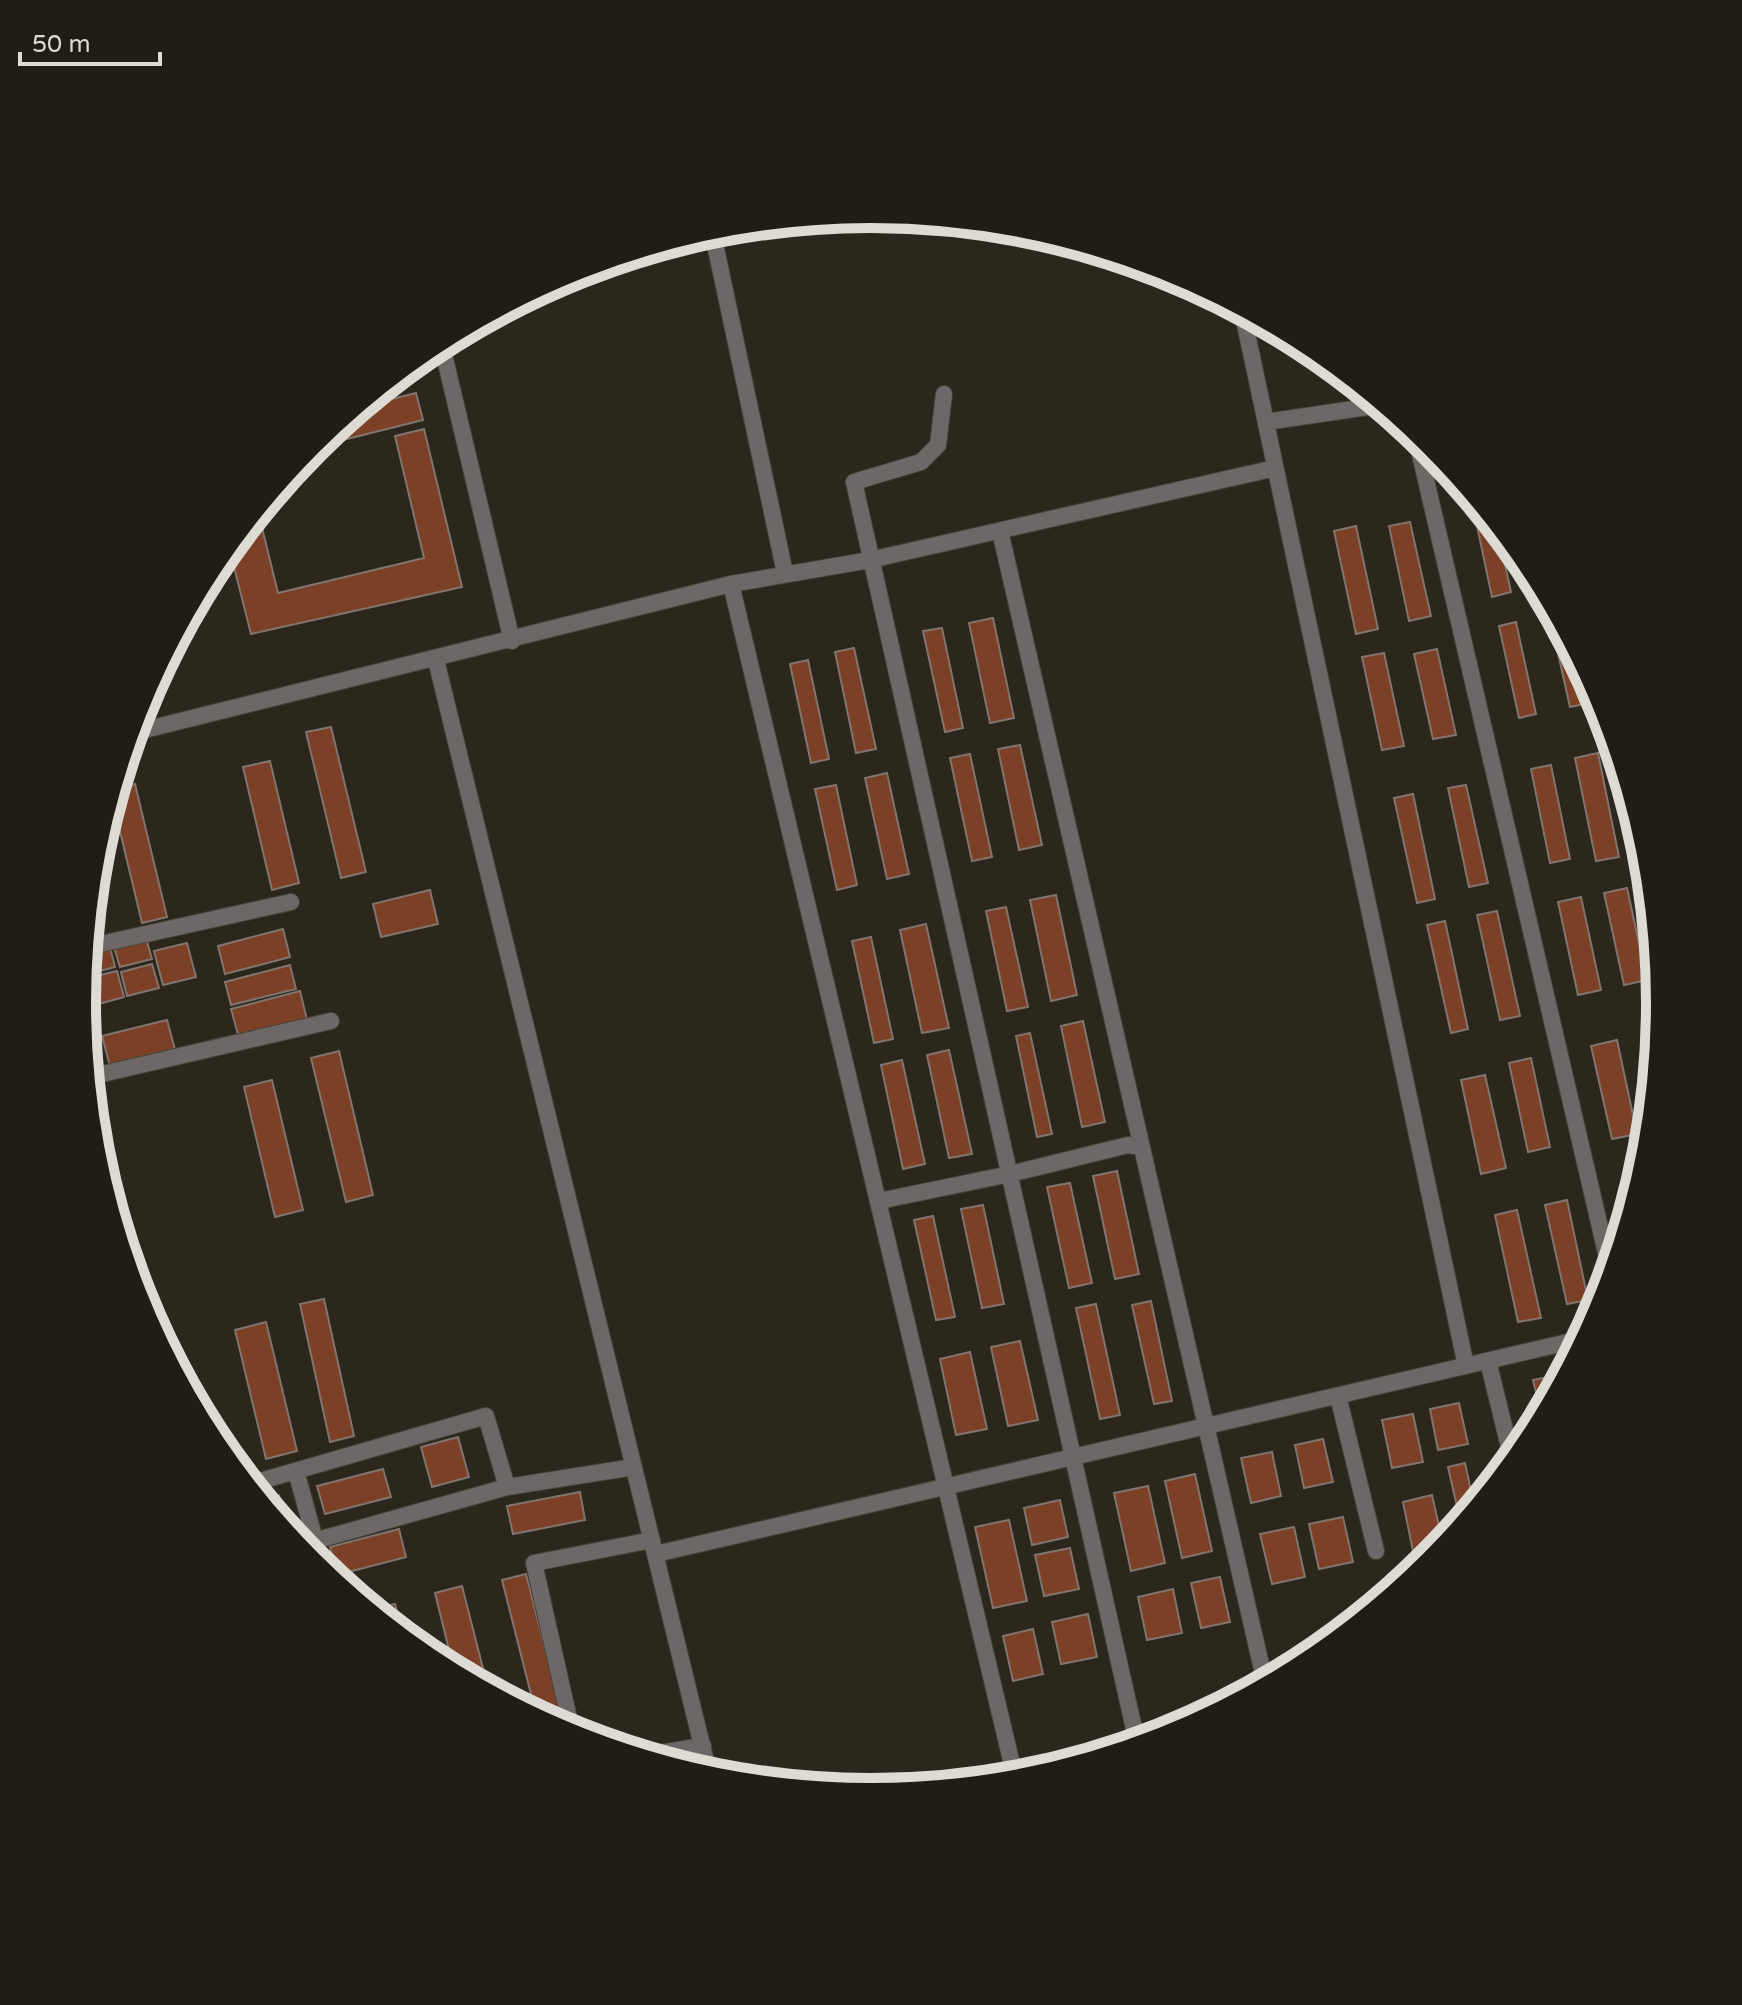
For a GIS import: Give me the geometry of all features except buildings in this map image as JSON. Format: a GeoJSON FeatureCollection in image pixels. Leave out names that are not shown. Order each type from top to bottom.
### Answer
{"type":"FeatureCollection","features":[{"type":"Feature","properties":{"kind":"street"},"geometry":{"type":"LineString","coordinates":[[715,243],[785,573]]}},
{"type":"Feature","properties":{"kind":"street"},"geometry":{"type":"LineString","coordinates":[[1245,324],[1466,1366]]}},
{"type":"Feature","properties":{"kind":"street"},"geometry":{"type":"LineString","coordinates":[[444,355],[512,641]]}},
{"type":"Feature","properties":{"kind":"street"},"geometry":{"type":"LineString","coordinates":[[944,394],[938,445],[921,462],[854,482],[1135,1731]]}},
{"type":"Feature","properties":{"kind":"street"},"geometry":{"type":"LineString","coordinates":[[1266,422],[1366,407]]}},
{"type":"Feature","properties":{"kind":"street"},"geometry":{"type":"LineString","coordinates":[[1420,455],[1605,1251]]}},
{"type":"Feature","properties":{"kind":"street"},"geometry":{"type":"LineString","coordinates":[[146,730],[436,660],[731,584],[870,560],[1275,468]]}},
{"type":"Feature","properties":{"kind":"street"},"geometry":{"type":"LineString","coordinates":[[1000,531],[1263,1671]]}},
{"type":"Feature","properties":{"kind":"street"},"geometry":{"type":"LineString","coordinates":[[731,584],[1012,1765]]}},
{"type":"Feature","properties":{"kind":"street"},"geometry":{"type":"LineString","coordinates":[[436,660],[706,1760]]}},
{"type":"Feature","properties":{"kind":"street"},"geometry":{"type":"LineString","coordinates":[[99,944],[291,902]]}},
{"type":"Feature","properties":{"kind":"street"},"geometry":{"type":"LineString","coordinates":[[100,1074],[331,1021]]}},
{"type":"Feature","properties":{"kind":"street"},"geometry":{"type":"LineString","coordinates":[[879,1201],[1010,1174],[1128,1145],[1141,1147]]}},
{"type":"Feature","properties":{"kind":"street"},"geometry":{"type":"LineString","coordinates":[[569,1716],[534,1563],[654,1547],[944,1488],[1567,1342]]}},
{"type":"Feature","properties":{"kind":"street"},"geometry":{"type":"LineString","coordinates":[[1488,1361],[1508,1443]]}},
{"type":"Feature","properties":{"kind":"street"},"geometry":{"type":"LineString","coordinates":[[1338,1396],[1376,1551]]}},
{"type":"Feature","properties":{"kind":"street"},"geometry":{"type":"LineString","coordinates":[[262,1481],[486,1416],[507,1487]]}},
{"type":"Feature","properties":{"kind":"street"},"geometry":{"type":"LineString","coordinates":[[314,1541],[507,1487],[634,1467]]}},
{"type":"Feature","properties":{"kind":"street"},"geometry":{"type":"LineString","coordinates":[[296,1471],[306,1533]]}},
{"type":"Feature","properties":{"kind":"street"},"geometry":{"type":"LineString","coordinates":[[671,1751],[703,1746]]}}]}
